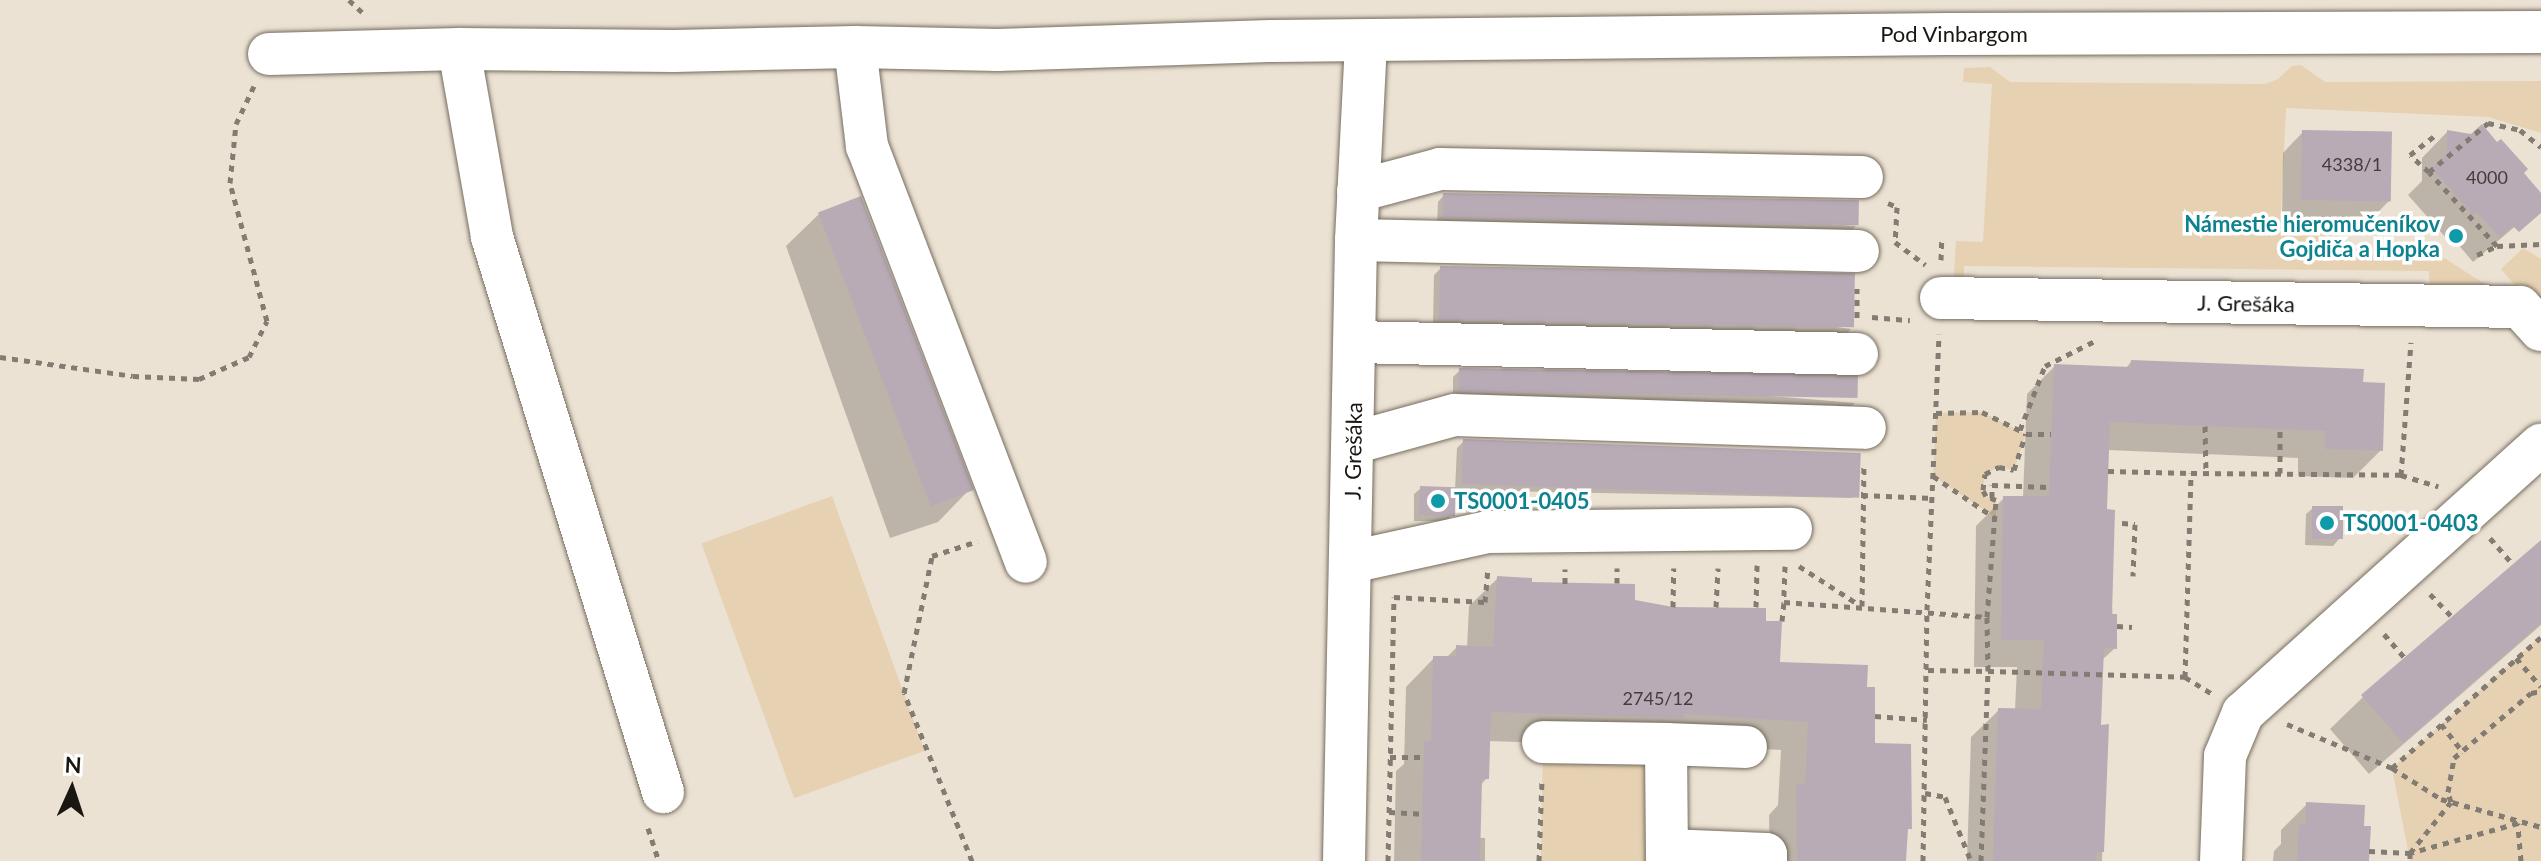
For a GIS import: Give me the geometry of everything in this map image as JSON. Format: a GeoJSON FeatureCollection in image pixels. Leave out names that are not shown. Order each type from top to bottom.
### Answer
{"type":"FeatureCollection","features":[{"type":"Feature","properties":{"kind":"street","name":"Pod Vinbargom"},"geometry":{"type":"LineString","coordinates":[[269,54],[459,49],[674,51],[855,47],[998,50],[1366,41],[1948,34],[2541,32]]}},
{"type":"Feature","properties":{"kind":"street","name":"J. Grešáka"},"geometry":{"type":"LineString","coordinates":[[1344,861],[1356,240],[1366,41]]}},
{"type":"Feature","properties":{"kind":"street"},"geometry":{"type":"LineString","coordinates":[[855,47],[867,146],[1020,546]]}},
{"type":"Feature","properties":{"kind":"street"},"geometry":{"type":"LineString","coordinates":[[459,49],[492,237],[663,792]]}},
{"type":"Feature","properties":{"kind":"street"},"geometry":{"type":"LineString","coordinates":[[1358,191],[1440,169],[1874,189]]}},
{"type":"Feature","properties":{"kind":"street"},"geometry":{"type":"LineString","coordinates":[[1356,240],[1858,251]]}},
{"type":"Feature","properties":{"kind":"street","name":"J. Grešáka"},"geometry":{"type":"LineString","coordinates":[[1940,299],[2520,307],[2541,330]]}},
{"type":"Feature","properties":{"kind":"street"},"geometry":{"type":"LineString","coordinates":[[1356,342],[1857,334]]}},
{"type":"Feature","properties":{"kind":"street"},"geometry":{"type":"LineString","coordinates":[[1353,443],[1455,415],[1865,428]]}},
{"type":"Feature","properties":{"kind":"street"},"geometry":{"type":"LineString","coordinates":[[2221,861],[2225,756],[2243,713],[2541,445]]}},
{"type":"Feature","properties":{"kind":"street"},"geometry":{"type":"LineString","coordinates":[[1351,562],[1488,532],[1791,529]]}},
{"type":"Feature","properties":{"kind":"street"},"geometry":{"type":"LineString","coordinates":[[1543,742],[1746,747]]}},
{"type":"Feature","properties":{"kind":"street"},"geometry":{"type":"LineString","coordinates":[[1666,744],[1667,855],[1766,854],[1766,861]]}},
{"type":"Feature","properties":{"kind":"path"},"geometry":{"type":"LineString","coordinates":[[0,357],[133,376],[199,379],[249,357],[267,321],[230,183],[236,124],[269,54]]}},
{"type":"Feature","properties":{"kind":"path"},"geometry":{"type":"LineString","coordinates":[[2429,172],[2488,123],[2520,130],[2541,147]]}},
{"type":"Feature","properties":{"kind":"path"},"geometry":{"type":"LineString","coordinates":[[2437,134],[2410,155],[2497,246]]}},
{"type":"Feature","properties":{"kind":"path"},"geometry":{"type":"LineString","coordinates":[[1874,189],[1897,207],[1895,242],[1940,299]]}},
{"type":"Feature","properties":{"kind":"path"},"geometry":{"type":"LineString","coordinates":[[1923,861],[1927,610],[1942,237]]}},
{"type":"Feature","properties":{"kind":"path"},"geometry":{"type":"LineString","coordinates":[[2477,255],[2497,246],[2541,244]]}},
{"type":"Feature","properties":{"kind":"path"},"geometry":{"type":"LineString","coordinates":[[1857,334],[1940,299]]}},
{"type":"Feature","properties":{"kind":"path"},"geometry":{"type":"LineString","coordinates":[[2108,471],[2401,475],[2412,326]]}},
{"type":"Feature","properties":{"kind":"path"},"geometry":{"type":"LineString","coordinates":[[1981,861],[1987,617],[1996,518],[1996,500],[1983,490],[1985,474],[1999,467],[2014,470],[2045,366],[2075,348],[2111,335]]}},
{"type":"Feature","properties":{"kind":"path"},"geometry":{"type":"LineString","coordinates":[[1936,413],[1982,412],[2023,432],[2051,434]]}},
{"type":"Feature","properties":{"kind":"path"},"geometry":{"type":"LineString","coordinates":[[2205,426],[2206,473]]}},
{"type":"Feature","properties":{"kind":"path"},"geometry":{"type":"LineString","coordinates":[[2280,429],[2280,473]]}},
{"type":"Feature","properties":{"kind":"path"},"geometry":{"type":"LineString","coordinates":[[2185,677],[2191,473]]}},
{"type":"Feature","properties":{"kind":"path"},"geometry":{"type":"LineString","coordinates":[[1933,476],[1996,518]]}},
{"type":"Feature","properties":{"kind":"path"},"geometry":{"type":"LineString","coordinates":[[1992,498],[1992,485],[2049,487]]}},
{"type":"Feature","properties":{"kind":"path"},"geometry":{"type":"LineString","coordinates":[[1862,495],[1933,498]]}},
{"type":"Feature","properties":{"kind":"path"},"geometry":{"type":"LineString","coordinates":[[2122,523],[2135,524],[2133,576]]}},
{"type":"Feature","properties":{"kind":"path"},"geometry":{"type":"LineString","coordinates":[[2485,532],[2513,564]]}},
{"type":"Feature","properties":{"kind":"path"},"geometry":{"type":"LineString","coordinates":[[972,861],[904,693],[932,556],[1020,546]]}},
{"type":"Feature","properties":{"kind":"path"},"geometry":{"type":"LineString","coordinates":[[1673,607],[1675,556]]}},
{"type":"Feature","properties":{"kind":"path"},"geometry":{"type":"LineString","coordinates":[[1716,607],[1719,557]]}},
{"type":"Feature","properties":{"kind":"path"},"geometry":{"type":"LineString","coordinates":[[1756,607],[1757,557]]}},
{"type":"Feature","properties":{"kind":"path"},"geometry":{"type":"LineString","coordinates":[[1782,621],[1786,558],[1862,606]]}},
{"type":"Feature","properties":{"kind":"path"},"geometry":{"type":"LineString","coordinates":[[1388,861],[1394,597],[1485,602],[1489,560]]}},
{"type":"Feature","properties":{"kind":"path"},"geometry":{"type":"LineString","coordinates":[[2423,587],[2452,617]]}},
{"type":"Feature","properties":{"kind":"path"},"geometry":{"type":"LineString","coordinates":[[1784,602],[1927,610],[1987,617]]}},
{"type":"Feature","properties":{"kind":"path"},"geometry":{"type":"LineString","coordinates":[[2117,626],[2132,627]]}},
{"type":"Feature","properties":{"kind":"path"},"geometry":{"type":"LineString","coordinates":[[2378,627],[2405,658]]}},
{"type":"Feature","properties":{"kind":"path"},"geometry":{"type":"LineString","coordinates":[[2392,768],[2541,637]]}},
{"type":"Feature","properties":{"kind":"path"},"geometry":{"type":"LineString","coordinates":[[2451,802],[2448,792],[2454,758],[2531,693],[2541,689],[2516,658]]}},
{"type":"Feature","properties":{"kind":"path"},"geometry":{"type":"LineString","coordinates":[[1928,670],[2185,677],[2243,713],[2277,720],[2392,768],[2451,802],[2541,827]]}},
{"type":"Feature","properties":{"kind":"path"},"geometry":{"type":"LineString","coordinates":[[1875,716],[1927,720]]}},
{"type":"Feature","properties":{"kind":"path"},"geometry":{"type":"LineString","coordinates":[[2441,724],[2463,752]]}},
{"type":"Feature","properties":{"kind":"path"},"geometry":{"type":"LineString","coordinates":[[1539,861],[1543,742]]}},
{"type":"Feature","properties":{"kind":"path"},"geometry":{"type":"LineString","coordinates":[[1390,757],[1424,757]]}},
{"type":"Feature","properties":{"kind":"path"},"geometry":{"type":"LineString","coordinates":[[1925,793],[1945,797],[1971,861]]}},
{"type":"Feature","properties":{"kind":"path"},"geometry":{"type":"LineString","coordinates":[[2410,861],[2410,853],[2451,802]]}},
{"type":"Feature","properties":{"kind":"path"},"geometry":{"type":"LineString","coordinates":[[1389,812],[1422,814]]}},
{"type":"Feature","properties":{"kind":"path"},"geometry":{"type":"LineString","coordinates":[[2369,851],[2410,853],[2518,823]]}},
{"type":"Feature","properties":{"kind":"path"},"geometry":{"type":"LineString","coordinates":[[2518,823],[2521,861]]}},
{"type":"Feature","properties":{"kind":"shaded area"},"geometry":{"type":"Polygon","coordinates":[[[2301,65],[2325,82],[2541,81],[2541,133],[2488,117],[2286,108],[2280,231],[2339,229],[2336,254],[2444,258],[2491,288],[2430,295],[2429,271],[1964,266],[1963,291],[1953,291],[1956,241],[1983,242],[1992,84],[1963,82],[1964,68],[1990,67],[2010,82],[2265,84],[2278,79],[2292,66],[2301,65]]]}},
{"type":"Feature","properties":{"kind":"shaded area"},"geometry":{"type":"Polygon","coordinates":[[[2523,248],[2541,259],[2541,315],[2501,269],[2523,248]]]}},
{"type":"Feature","properties":{"kind":"shaded area"},"geometry":{"type":"Polygon","coordinates":[[[1982,412],[2026,434],[2014,470],[1999,467],[1985,474],[1983,490],[1986,496],[1996,500],[1996,518],[1933,476],[1936,413],[1982,412]]]}},
{"type":"Feature","properties":{"kind":"shaded area"},"geometry":{"type":"Polygon","coordinates":[[[832,496],[925,751],[794,798],[701,544],[832,496]]]}},
{"type":"Feature","properties":{"kind":"shaded area"},"geometry":{"type":"Polygon","coordinates":[[[2541,636],[2541,861],[2410,861],[2392,768],[2541,636]]]}},
{"type":"Feature","properties":{"kind":"shaded area"},"geometry":{"type":"Polygon","coordinates":[[[1543,742],[1666,744],[1664,861],[1541,861],[1543,742]]]}},
{"type":"Feature","properties":{"kind":"building"},"geometry":{"type":"Polygon","coordinates":[[[2482,124],[2497,142],[2501,139],[2528,169],[2524,173],[2541,193],[2541,213],[2519,232],[2513,226],[2500,238],[2477,212],[2473,215],[2432,168],[2447,154],[2447,130],[2471,134],[2482,124]]]}},
{"type":"Feature","properties":{"kind":"building"},"geometry":{"type":"Polygon","coordinates":[[[2302,130],[2392,132],[2391,202],[2301,200],[2302,130]]]}},
{"type":"Feature","properties":{"kind":"building"},"geometry":{"type":"Polygon","coordinates":[[[1443,193],[1859,200],[1859,225],[1443,218],[1443,193]]]}},
{"type":"Feature","properties":{"kind":"building"},"geometry":{"type":"Polygon","coordinates":[[[861,196],[974,490],[931,507],[818,212],[861,196]]]}},
{"type":"Feature","properties":{"kind":"building"},"geometry":{"type":"Polygon","coordinates":[[[1440,266],[1855,273],[1854,327],[1439,320],[1440,266]]]}},
{"type":"Feature","properties":{"kind":"building"},"geometry":{"type":"Polygon","coordinates":[[[2131,360],[2364,369],[2363,382],[2385,383],[2383,451],[2325,449],[2325,431],[2110,422],[2107,509],[2115,510],[2112,614],[2117,614],[2117,649],[2104,648],[2101,725],[2109,724],[2104,852],[2097,852],[2096,861],[1993,861],[1998,708],[2041,709],[2044,640],[2001,640],[2003,496],[2049,496],[2054,364],[2130,367],[2131,360]]]}},
{"type":"Feature","properties":{"kind":"building"},"geometry":{"type":"Polygon","coordinates":[[[1459,368],[1858,375],[1858,398],[1459,391],[1459,368]]]}},
{"type":"Feature","properties":{"kind":"building"},"geometry":{"type":"Polygon","coordinates":[[[1463,439],[1861,453],[1859,498],[1461,484],[1463,439]]]}},
{"type":"Feature","properties":{"kind":"building","name":"TS0001-0405"},"geometry":{"type":"Polygon","coordinates":[[[1420,486],[1456,487],[1455,516],[1419,515],[1420,486]]]}},
{"type":"Feature","properties":{"kind":"building","name":"TS0001-0403"},"geometry":{"type":"Polygon","coordinates":[[[2312,506],[2343,506],[2343,539],[2312,539],[2312,506]]]}},
{"type":"Feature","properties":{"kind":"building"},"geometry":{"type":"Polygon","coordinates":[[[2541,540],[2541,623],[2403,743],[2361,695],[2541,540]]]}},
{"type":"Feature","properties":{"kind":"building"},"geometry":{"type":"Polygon","coordinates":[[[1497,576],[1532,578],[1532,582],[1635,584],[1635,600],[1673,607],[1766,608],[1766,621],[1782,621],[1780,662],[1868,665],[1867,687],[1875,687],[1875,743],[1911,744],[1912,829],[1908,829],[1906,861],[1797,861],[1796,784],[1805,784],[1808,722],[1684,714],[1684,718],[1491,712],[1489,779],[1482,779],[1480,861],[1421,861],[1424,741],[1431,741],[1433,656],[1456,656],[1456,645],[1493,647],[1497,576]]]}},
{"type":"Feature","properties":{"kind":"building"},"geometry":{"type":"Polygon","coordinates":[[[2306,802],[2365,805],[2364,826],[2371,826],[2369,861],[2297,861],[2299,823],[2306,824],[2306,802]]]}},
{"type":"Feature","properties":{"kind":"place","name":"Námestie hieromučeníkov Gojdiča a Hopka"},"geometry":{"type":"Point","coordinates":[2456,236]}},
{"type":"Feature","properties":{"kind":"place","name":"TS0001-0405"},"geometry":{"type":"Point","coordinates":[1438,501]}},
{"type":"Feature","properties":{"kind":"place","name":"TS0001-0403"},"geometry":{"type":"Point","coordinates":[2327,523]}}]}
